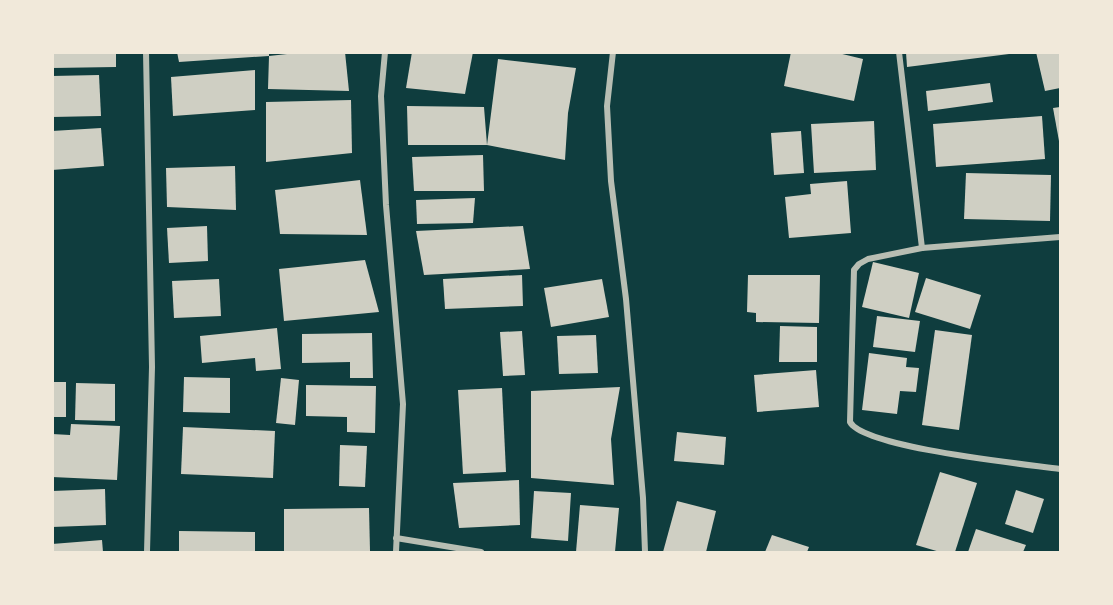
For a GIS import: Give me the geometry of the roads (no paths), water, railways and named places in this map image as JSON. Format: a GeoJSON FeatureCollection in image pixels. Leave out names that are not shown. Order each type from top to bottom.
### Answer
{"type":"FeatureCollection","features":[{"type":"Feature","properties":{"kind":"street"},"geometry":{"type":"LineString","coordinates":[[146,52],[152,367],[147,552]]}},
{"type":"Feature","properties":{"kind":"street"},"geometry":{"type":"LineString","coordinates":[[385,52],[381,107],[386,205],[403,404],[396,552]]}},
{"type":"Feature","properties":{"kind":"street"},"geometry":{"type":"LineString","coordinates":[[613,52],[607,106],[611,181],[626,299],[643,498],[645,552]]}},
{"type":"Feature","properties":{"kind":"street"},"geometry":{"type":"LineString","coordinates":[[899,52],[922,248]]}},
{"type":"Feature","properties":{"kind":"street"},"geometry":{"type":"LineString","coordinates":[[1060,237],[922,248],[868,259],[859,264],[854,270],[850,422],[853,428],[861,433],[905,446],[1060,469]]}},
{"type":"Feature","properties":{"kind":"street"},"geometry":{"type":"LineString","coordinates":[[396,538],[481,552]]}}]}
